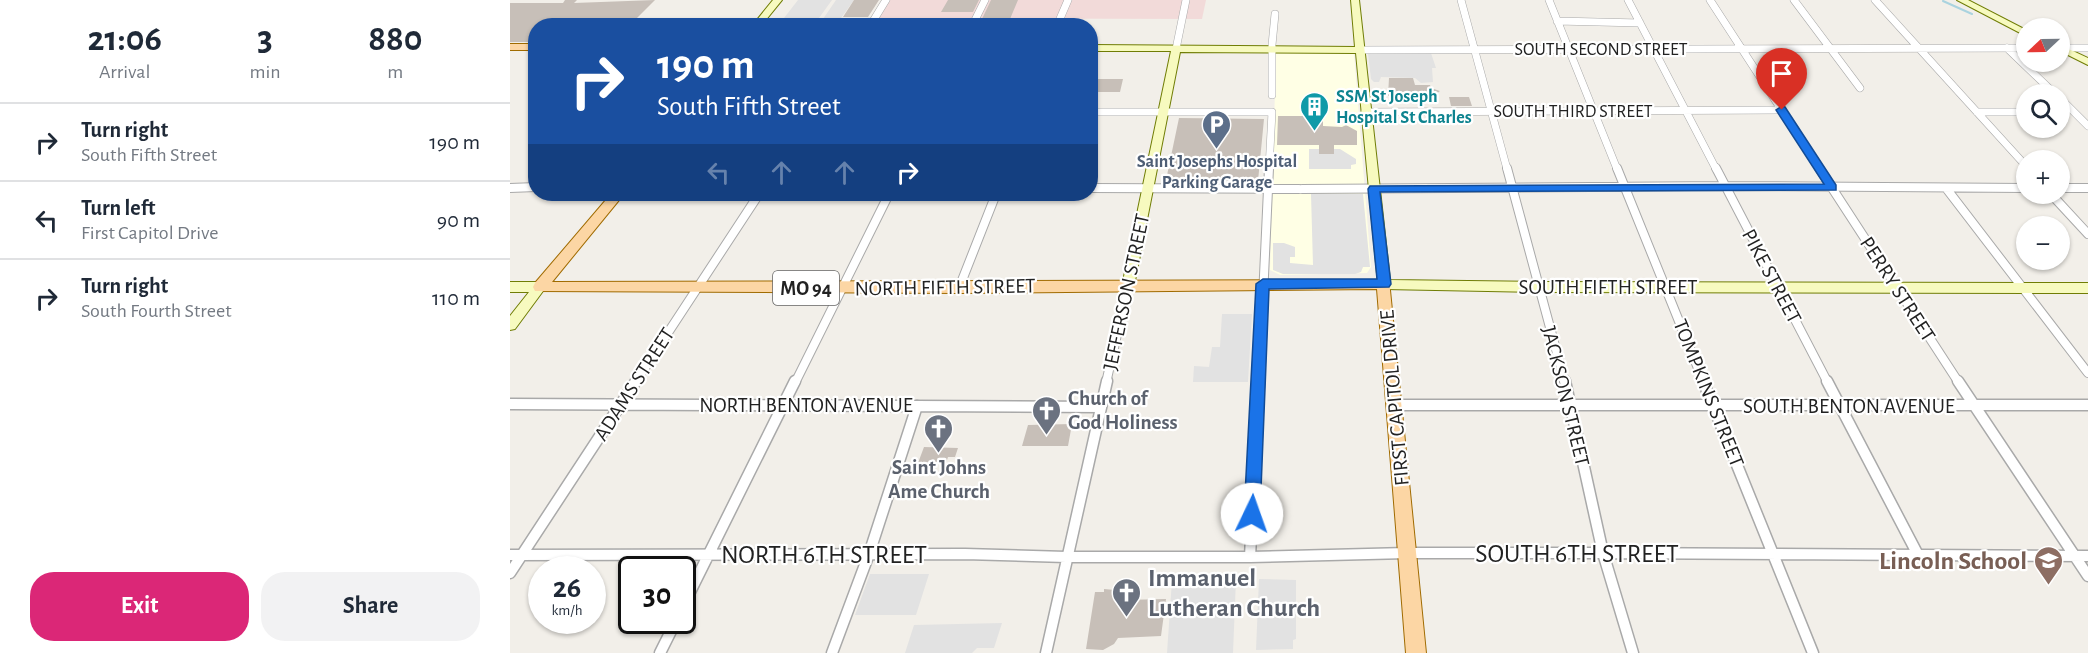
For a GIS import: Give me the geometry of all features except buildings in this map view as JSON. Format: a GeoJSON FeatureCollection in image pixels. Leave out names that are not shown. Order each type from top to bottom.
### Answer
{"type":"FeatureCollection","features":[{"type":"Feature","properties":{"kind":"main road"},"geometry":{"type":"LineString","coordinates":[[763,18],[778,0]]}},
{"type":"Feature","properties":{"kind":"main road","name":"FIRST CAPITOL DRIVE"},"geometry":{"type":"LineString","coordinates":[[1355,0],[1384,284],[1416,653]]}},
{"type":"Feature","properties":{"kind":"main road"},"geometry":{"type":"LineString","coordinates":[[1961,0],[2016,28]]}},
{"type":"Feature","properties":{"kind":"main road"},"geometry":{"type":"LineString","coordinates":[[512,49],[528,48]]}},
{"type":"Feature","properties":{"kind":"main road","name":"SOUTH SECOND STREET"},"geometry":{"type":"LineString","coordinates":[[1098,48],[1359,50]]}},
{"type":"Feature","properties":{"kind":"main road","name":"JEFFERSON STREET"},"geometry":{"type":"LineString","coordinates":[[1128,286],[1176,49]]}},
{"type":"Feature","properties":{"kind":"main road"},"geometry":{"type":"LineString","coordinates":[[2070,53],[2088,63]]}},
{"type":"Feature","properties":{"kind":"main road"},"geometry":{"type":"LineString","coordinates":[[510,325],[612,201]]}},
{"type":"Feature","properties":{"kind":"main road","name":"SOUTH FIFTH STREET"},"geometry":{"type":"LineString","coordinates":[[1128,286],[1384,284],[1666,288],[2088,288]]}},
{"type":"Feature","properties":{"kind":"main road","name":"NORTH FIFTH STREET"},"geometry":{"type":"LineString","coordinates":[[510,287],[1128,286]]}},
{"type":"Feature","properties":{"kind":"street"},"geometry":{"type":"LineString","coordinates":[[875,18],[886,0]]}},
{"type":"Feature","properties":{"kind":"street"},"geometry":{"type":"LineString","coordinates":[[976,18],[985,0]]}},
{"type":"Feature","properties":{"kind":"street"},"geometry":{"type":"LineString","coordinates":[[1060,18],[1068,0]]}},
{"type":"Feature","properties":{"kind":"street","name":"JEFFERSON STREET"},"geometry":{"type":"LineString","coordinates":[[1176,49],[1186,0]]}},
{"type":"Feature","properties":{"kind":"street","name":"JACKSON STREET"},"geometry":{"type":"LineString","coordinates":[[1461,0],[1570,405],[1603,552],[1633,653]]}},
{"type":"Feature","properties":{"kind":"street","name":"TOMPKINS STREET"},"geometry":{"type":"LineString","coordinates":[[1549,0],[1813,653]]}},
{"type":"Feature","properties":{"kind":"street","name":"PIKE STREET"},"geometry":{"type":"LineString","coordinates":[[1628,0],[1917,553]]}},
{"type":"Feature","properties":{"kind":"street","name":"PERRY STREET"},"geometry":{"type":"LineString","coordinates":[[1710,0],[1974,406],[2088,576]]}},
{"type":"Feature","properties":{"kind":"street"},"geometry":{"type":"LineString","coordinates":[[1794,0],[1860,88]]}},
{"type":"Feature","properties":{"kind":"street"},"geometry":{"type":"LineString","coordinates":[[1875,0],[2016,155]]}},
{"type":"Feature","properties":{"kind":"street"},"geometry":{"type":"LineString","coordinates":[[1272,95],[1275,14]]}},
{"type":"Feature","properties":{"kind":"street"},"geometry":{"type":"LineString","coordinates":[[1557,21],[1640,23]]}},
{"type":"Feature","properties":{"kind":"street"},"geometry":{"type":"LineString","coordinates":[[2007,48],[2045,84]]}},
{"type":"Feature","properties":{"kind":"street","name":"SOUTH SECOND STREET"},"geometry":{"type":"LineString","coordinates":[[1359,50],[2016,48]]}},
{"type":"Feature","properties":{"kind":"street"},"geometry":{"type":"LineString","coordinates":[[2070,48],[2088,48]]}},
{"type":"Feature","properties":{"kind":"street"},"geometry":{"type":"LineString","coordinates":[[2070,108],[2088,126]]}},
{"type":"Feature","properties":{"kind":"street","name":"SOUTH THIRD STREET"},"geometry":{"type":"LineString","coordinates":[[1365,112],[1782,110]]}},
{"type":"Feature","properties":{"kind":"street"},"geometry":{"type":"LineString","coordinates":[[1098,112],[1272,112],[1250,558]]}},
{"type":"Feature","properties":{"kind":"street"},"geometry":{"type":"LineString","coordinates":[[1977,112],[2016,112]]}},
{"type":"Feature","properties":{"kind":"street"},"geometry":{"type":"LineString","coordinates":[[1098,188],[1512,189],[1725,186],[2016,188]]}},
{"type":"Feature","properties":{"kind":"street"},"geometry":{"type":"LineString","coordinates":[[510,188],[528,188]]}},
{"type":"Feature","properties":{"kind":"street"},"geometry":{"type":"LineString","coordinates":[[1946,188],[2088,373]]}},
{"type":"Feature","properties":{"kind":"street"},"geometry":{"type":"LineString","coordinates":[[2070,188],[2088,188]]}},
{"type":"Feature","properties":{"kind":"street","name":"ADAMS STREET"},"geometry":{"type":"LineString","coordinates":[[510,573],[516,555],[621,405],[754,201]]}},
{"type":"Feature","properties":{"kind":"street"},"geometry":{"type":"LineString","coordinates":[[696,581],[886,201]]}},
{"type":"Feature","properties":{"kind":"street"},"geometry":{"type":"LineString","coordinates":[[959,288],[993,201]]}},
{"type":"Feature","properties":{"kind":"street"},"geometry":{"type":"LineString","coordinates":[[2060,204],[2088,234]]}},
{"type":"Feature","properties":{"kind":"street","name":"JEFFERSON STREET"},"geometry":{"type":"LineString","coordinates":[[1046,653],[1128,286]]}},
{"type":"Feature","properties":{"kind":"street","name":"NORTH BENTON AVENUE"},"geometry":{"type":"LineString","coordinates":[[510,404],[1101,407]]}},
{"type":"Feature","properties":{"kind":"street","name":"SOUTH BENTON AVENUE"},"geometry":{"type":"LineString","coordinates":[[1395,405],[2088,405]]}},
{"type":"Feature","properties":{"kind":"street"},"geometry":{"type":"LineString","coordinates":[[832,653],[869,554],[916,406]]}},
{"type":"Feature","properties":{"kind":"street","name":"SOUTH 6TH STREET"},"geometry":{"type":"LineString","coordinates":[[1066,557],[1250,558],[1407,553],[1603,552],[2088,556]]}},
{"type":"Feature","properties":{"kind":"street","name":"NORTH 6TH STREET"},"geometry":{"type":"LineString","coordinates":[[516,555],[869,554],[1066,557]]}},
{"type":"Feature","properties":{"kind":"street"},"geometry":{"type":"LineString","coordinates":[[660,653],[670,634]]}},
{"type":"Feature","properties":{"kind":"shaded area"},"geometry":{"type":"Polygon","coordinates":[[[798,0],[832,0],[819,18],[784,18],[798,0]]]}},
{"type":"Feature","properties":{"kind":"shaded area"},"geometry":{"type":"Polygon","coordinates":[[[836,0],[854,0],[841,18],[824,18],[836,0]]]}},
{"type":"Feature","properties":{"kind":"shaded area"},"geometry":{"type":"Polygon","coordinates":[[[889,0],[1206,0],[1202,19],[878,18],[889,0]]]}},
{"type":"Feature","properties":{"kind":"shaded area"},"geometry":{"type":"Polygon","coordinates":[[[1276,53],[1354,53],[1371,267],[1367,273],[1280,275],[1270,270],[1276,53]]]}},
{"type":"Feature","properties":{"kind":"shaded area"},"geometry":{"type":"Polygon","coordinates":[[[1431,53],[1436,68],[1432,68],[1433,82],[1421,83],[1415,78],[1381,77],[1379,82],[1371,79],[1368,54],[1431,53]]]}},
{"type":"Feature","properties":{"kind":"shaded area"},"geometry":{"type":"Polygon","coordinates":[[[1309,149],[1340,149],[1356,159],[1356,164],[1351,165],[1351,169],[1309,169],[1309,149]]]}},
{"type":"Feature","properties":{"kind":"shaded area"},"geometry":{"type":"Polygon","coordinates":[[[1311,194],[1363,194],[1370,267],[1363,267],[1361,272],[1355,274],[1283,274],[1273,270],[1273,243],[1284,243],[1295,247],[1295,257],[1290,257],[1290,263],[1313,265],[1311,194]]]}},
{"type":"Feature","properties":{"kind":"shaded area"},"geometry":{"type":"Polygon","coordinates":[[[1222,314],[1252,314],[1248,382],[1193,382],[1194,366],[1209,367],[1212,347],[1220,347],[1222,314]]]}},
{"type":"Feature","properties":{"kind":"shaded area"},"geometry":{"type":"Polygon","coordinates":[[[870,574],[929,574],[916,615],[855,615],[870,574]]]}},
{"type":"Feature","properties":{"kind":"shaded area"},"geometry":{"type":"Polygon","coordinates":[[[1236,579],[1233,653],[1167,653],[1172,580],[1236,579]]]}},
{"type":"Feature","properties":{"kind":"shaded area"},"geometry":{"type":"Polygon","coordinates":[[[1259,579],[1296,580],[1296,639],[1293,640],[1293,649],[1256,650],[1259,579]]]}},
{"type":"Feature","properties":{"kind":"shaded area"},"geometry":{"type":"Polygon","coordinates":[[[1002,623],[994,648],[977,648],[972,653],[905,653],[914,625],[1002,623]]]}},
{"type":"Feature","properties":{"kind":"waterway"},"geometry":{"type":"LineString","coordinates":[[1943,1],[1972,14]]}},
{"type":"Feature","properties":{"kind":"place","name":"SSM St Joseph Hospital St Charles"},"geometry":{"type":"Point","coordinates":[1315,132]}},
{"type":"Feature","properties":{"kind":"place","name":"Saint Josephs Hospital Parking Garage"},"geometry":{"type":"Point","coordinates":[1217,150]}},
{"type":"Feature","properties":{"kind":"place","name":"Church of God Holiness"},"geometry":{"type":"Point","coordinates":[1047,436]}},
{"type":"Feature","properties":{"kind":"place","name":"Saint Johns Ame Church"},"geometry":{"type":"Point","coordinates":[939,454]}},
{"type":"Feature","properties":{"kind":"place","name":"Lincoln School"},"geometry":{"type":"Point","coordinates":[2048,586]}},
{"type":"Feature","properties":{"kind":"place","name":"Immanuel Lutheran Church"},"geometry":{"type":"Point","coordinates":[1127,618]}},
{"type":"Feature","properties":{"kind":"route"},"geometry":{"type":"LineString","coordinates":[[1252,514],[1263,284],[1384,284],[1374,189],[1832,187],[1782,110]]}}]}
